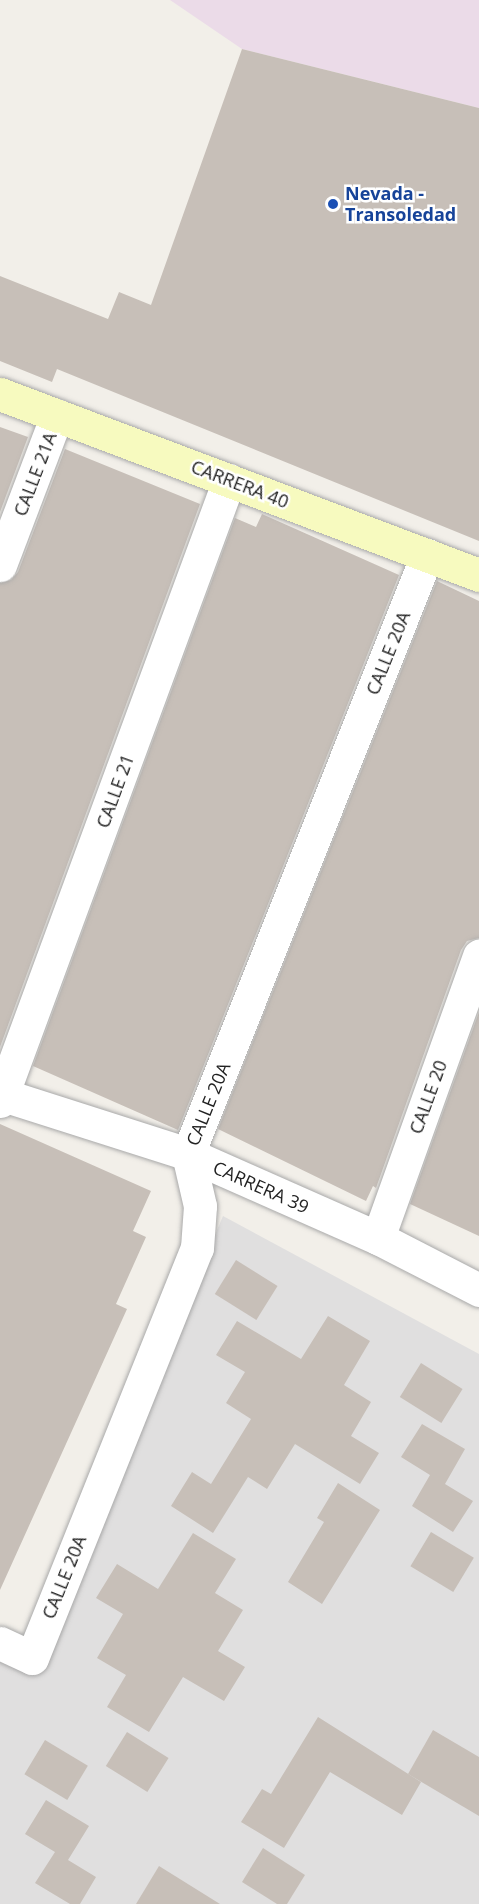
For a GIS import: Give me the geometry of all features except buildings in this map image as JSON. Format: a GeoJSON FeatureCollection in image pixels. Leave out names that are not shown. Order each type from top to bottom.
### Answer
{"type":"FeatureCollection","features":[{"type":"Feature","properties":{"kind":"street","name":"CARRERA 40"},"geometry":{"type":"LineString","coordinates":[[0,394],[479,575]]}},
{"type":"Feature","properties":{"kind":"street","name":"CALLE 21A"},"geometry":{"type":"LineString","coordinates":[[0,565],[57,415]]}},
{"type":"Feature","properties":{"kind":"street","name":"CALLE 21"},"geometry":{"type":"LineString","coordinates":[[1,1097],[229,480]]}},
{"type":"Feature","properties":{"kind":"street","name":"CALLE 20A"},"geometry":{"type":"LineString","coordinates":[[0,1643],[32,1658],[197,1248],[200,1206],[188,1154],[427,555]]}},
{"type":"Feature","properties":{"kind":"street","name":"CALLE 20"},"geometry":{"type":"LineString","coordinates":[[378,1238],[479,956]]}},
{"type":"Feature","properties":{"kind":"street","name":"CARRERA 39"},"geometry":{"type":"LineString","coordinates":[[1,1097],[188,1154],[378,1238],[479,1290]]}},
{"type":"Feature","properties":{"kind":"shaded area"},"geometry":{"type":"Polygon","coordinates":[[[170,0],[479,0],[479,108],[242,49],[170,0]]]}},
{"type":"Feature","properties":{"kind":"shaded area"},"geometry":{"type":"Polygon","coordinates":[[[223,1216],[479,1354],[479,1904],[0,1904],[0,1650],[36,1665],[223,1216]]]}},
{"type":"Feature","properties":{"kind":"place","name":"Nevada - Transoledad"},"geometry":{"type":"Point","coordinates":[333,204]}}]}
